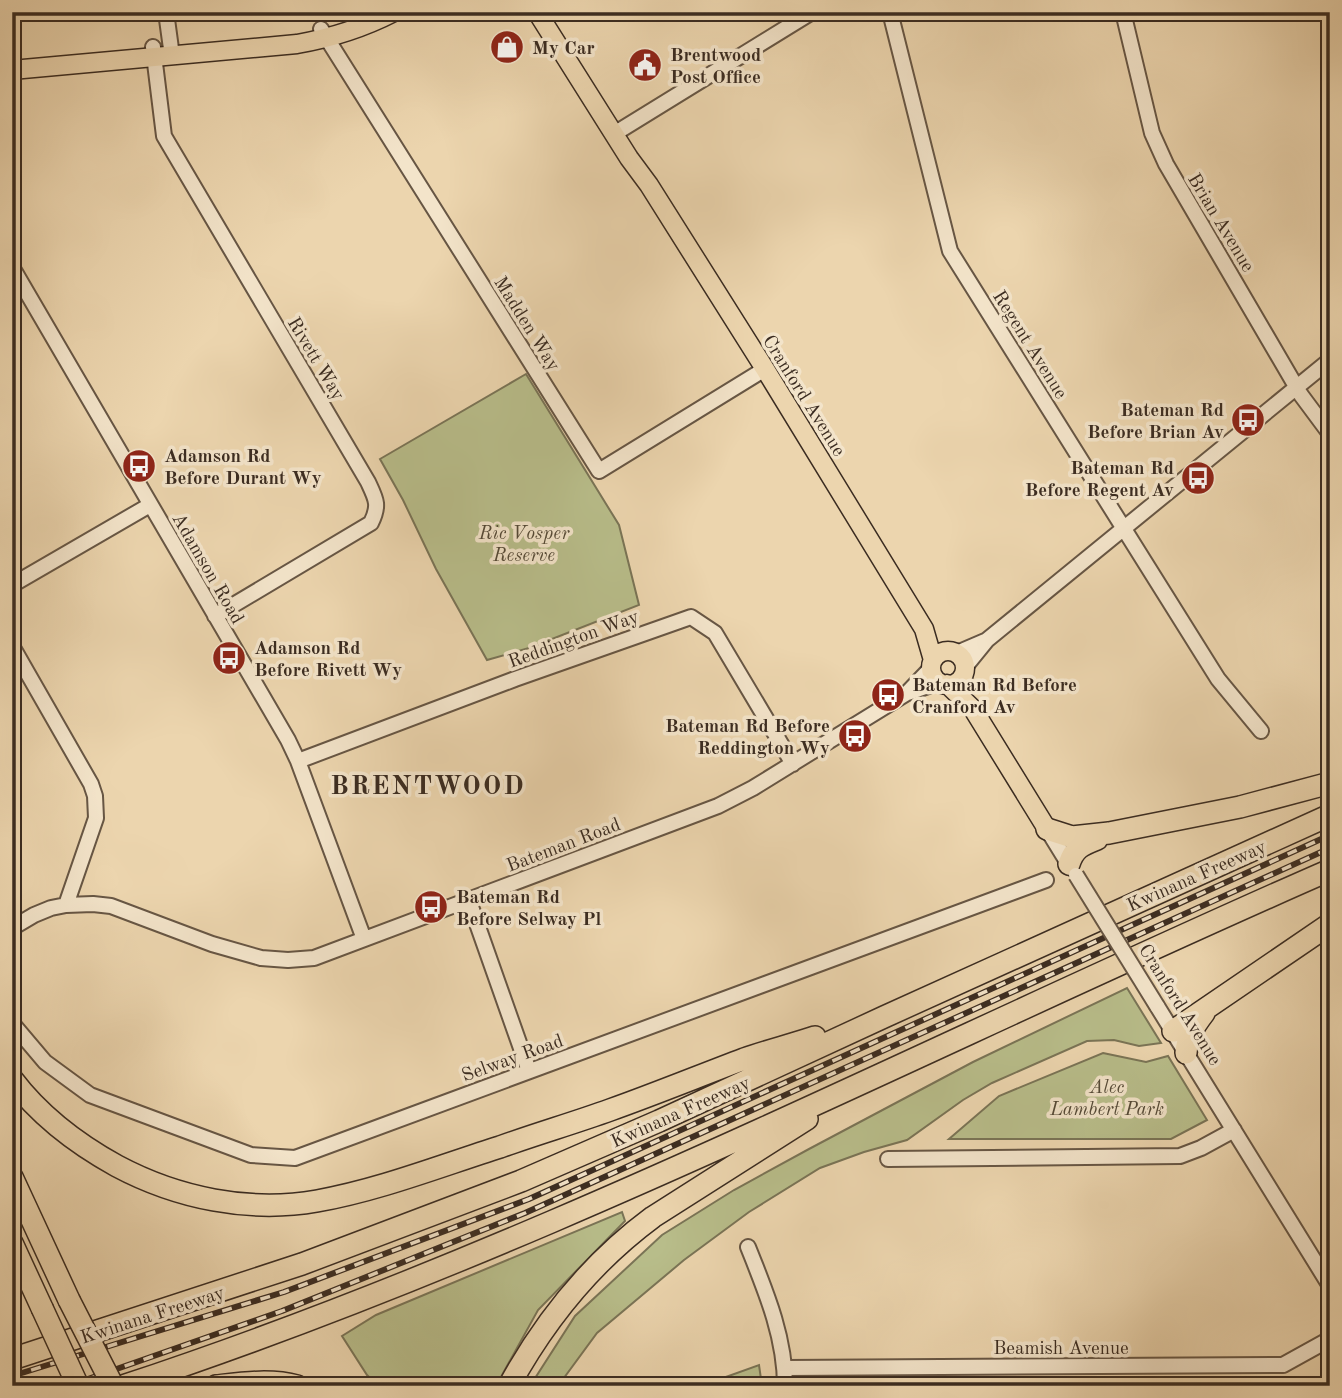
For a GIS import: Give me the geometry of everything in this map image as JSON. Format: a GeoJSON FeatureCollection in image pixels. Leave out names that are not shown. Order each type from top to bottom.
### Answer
{"type":"FeatureCollection","features":[{"type":"Feature","properties":{"kind":"highway"},"geometry":{"type":"LineString","coordinates":[[1047,829],[1072,837],[1109,834],[1240,807],[1330,783]]}},
{"type":"Feature","properties":{"kind":"highway","name":"Kwinana Freeway"},"geometry":{"type":"LineString","coordinates":[[12,1359],[302,1264],[521,1181],[705,1101],[1330,815]]}},
{"type":"Feature","properties":{"kind":"highway"},"geometry":{"type":"LineString","coordinates":[[1072,870],[1072,854],[1084,844],[1109,834]]}},
{"type":"Feature","properties":{"kind":"highway"},"geometry":{"type":"LineString","coordinates":[[123,1386],[296,1325],[618,1192],[1330,870]]}},
{"type":"Feature","properties":{"kind":"highway"},"geometry":{"type":"LineString","coordinates":[[1172,1031],[1330,924]]}},
{"type":"Feature","properties":{"kind":"highway"},"geometry":{"type":"LineString","coordinates":[[1186,1053],[1192,1029],[1212,1004]]}},
{"type":"Feature","properties":{"kind":"highway"},"geometry":{"type":"LineString","coordinates":[[12,1079],[57,1126],[91,1152],[136,1176],[172,1190],[213,1200],[252,1205],[287,1204],[316,1201],[370,1189],[608,1111],[747,1058],[884,1017]]}},
{"type":"Feature","properties":{"kind":"highway"},"geometry":{"type":"LineString","coordinates":[[509,1386],[540,1333],[562,1304],[603,1258],[632,1232],[874,1077]]}},
{"type":"Feature","properties":{"kind":"highway"},"geometry":{"type":"LineString","coordinates":[[12,1177],[69,1300],[113,1386]]}},
{"type":"Feature","properties":{"kind":"highway"},"geometry":{"type":"LineString","coordinates":[[12,1243],[78,1386]]}},
{"type":"Feature","properties":{"kind":"highway"},"geometry":{"type":"LineString","coordinates":[[12,1349],[120,1325]]}},
{"type":"Feature","properties":{"kind":"highway"},"geometry":{"type":"LineString","coordinates":[[216,1386],[251,1382],[297,1386]]}},
{"type":"Feature","properties":{"kind":"main road"},"geometry":{"type":"LineString","coordinates":[[324,34],[370,12]]}},
{"type":"Feature","properties":{"kind":"main road"},"geometry":{"type":"LineString","coordinates":[[12,71],[162,51],[324,34],[380,19],[394,12]]}},
{"type":"Feature","properties":{"kind":"main road","name":"Cranford Avenue"},"geometry":{"type":"LineString","coordinates":[[537,12],[619,131]]}},
{"type":"Feature","properties":{"kind":"main road","name":"Cranford Avenue"},"geometry":{"type":"LineString","coordinates":[[552,12],[619,131],[629,158],[649,185],[765,369],[1047,829]]}},
{"type":"Feature","properties":{"kind":"main road"},"geometry":{"type":"LineString","coordinates":[[12,60],[162,51]]}},
{"type":"Feature","properties":{"kind":"street","name":"Rivett Way"},"geometry":{"type":"LineString","coordinates":[[166,12],[162,51],[164,136],[376,499],[377,513],[371,523],[215,616]]}},
{"type":"Feature","properties":{"kind":"street"},"geometry":{"type":"LineString","coordinates":[[619,131],[812,12]]}},
{"type":"Feature","properties":{"kind":"street","name":"Regent Avenue"},"geometry":{"type":"LineString","coordinates":[[890,12],[950,251],[1218,679],[1261,732]]}},
{"type":"Feature","properties":{"kind":"street","name":"Brian Avenue"},"geometry":{"type":"LineString","coordinates":[[1123,12],[1152,133],[1166,164],[1297,387],[1330,434]]}},
{"type":"Feature","properties":{"kind":"street"},"geometry":{"type":"LineString","coordinates":[[1326,12],[1330,18]]}},
{"type":"Feature","properties":{"kind":"street","name":"Madden Way"},"geometry":{"type":"LineString","coordinates":[[324,34],[599,471],[765,369]]}},
{"type":"Feature","properties":{"kind":"street","name":"Adamson Road"},"geometry":{"type":"LineString","coordinates":[[12,267],[288,740],[363,939]]}},
{"type":"Feature","properties":{"kind":"street","name":"Bateman Road"},"geometry":{"type":"LineString","coordinates":[[12,928],[51,908],[93,904],[111,906],[212,944],[261,958],[314,958],[718,806],[793,764],[948,667],[986,640],[1330,360]]}},
{"type":"Feature","properties":{"kind":"street"},"geometry":{"type":"LineString","coordinates":[[12,585],[150,505]]}},
{"type":"Feature","properties":{"kind":"street","name":"Reddington Way"},"geometry":{"type":"LineString","coordinates":[[298,761],[515,679],[691,617],[715,632],[793,764]]}},
{"type":"Feature","properties":{"kind":"street"},"geometry":{"type":"LineString","coordinates":[[12,646],[92,784],[95,796],[96,818],[66,905]]}},
{"type":"Feature","properties":{"kind":"street","name":"Cranford Avenue"},"geometry":{"type":"LineString","coordinates":[[1047,829],[1329,1284]]}},
{"type":"Feature","properties":{"kind":"street","name":"Selway Road"},"geometry":{"type":"LineString","coordinates":[[12,1023],[46,1062],[90,1095],[251,1154],[295,1158],[1045,880]]}},
{"type":"Feature","properties":{"kind":"street"},"geometry":{"type":"LineString","coordinates":[[469,901],[530,1071]]}},
{"type":"Feature","properties":{"kind":"street"},"geometry":{"type":"LineString","coordinates":[[888,1159],[1180,1156],[1234,1130]]}},
{"type":"Feature","properties":{"kind":"street"},"geometry":{"type":"LineString","coordinates":[[748,1247],[772,1308],[786,1368],[785,1386]]}},
{"type":"Feature","properties":{"kind":"street","name":"Beamish Avenue"},"geometry":{"type":"LineString","coordinates":[[786,1368],[1283,1365],[1330,1339]]}},
{"type":"Feature","properties":{"kind":"green space","name":"Ric Vosper Reserve"},"geometry":{"type":"Polygon","coordinates":[[[526,374],[619,525],[639,605],[529,648],[487,660],[436,569],[380,459],[526,374]]]}},
{"type":"Feature","properties":{"kind":"green space"},"geometry":{"type":"Polygon","coordinates":[[[1127,988],[1161,1043],[1139,1046],[1114,1040],[1087,1041],[992,1083],[907,1140],[820,1168],[749,1212],[684,1260],[597,1333],[558,1386],[530,1386],[575,1316],[662,1235],[734,1190],[809,1149],[973,1062],[1127,988]]]}},
{"type":"Feature","properties":{"kind":"green space","name":"Alec Lambert Park"},"geometry":{"type":"Polygon","coordinates":[[[1103,1053],[1146,1062],[1168,1056],[1207,1120],[1171,1139],[949,1139],[999,1096],[1103,1053]]]}},
{"type":"Feature","properties":{"kind":"green space"},"geometry":{"type":"Polygon","coordinates":[[[622,1212],[625,1221],[538,1310],[496,1386],[378,1386],[367,1375],[342,1336],[376,1315],[622,1212]]]}},
{"type":"Feature","properties":{"kind":"green space"},"geometry":{"type":"Polygon","coordinates":[[[759,1365],[762,1386],[706,1386],[712,1382],[759,1365]]]}},
{"type":"Feature","properties":{"kind":"railway"},"geometry":{"type":"LineString","coordinates":[[12,1376],[284,1292],[529,1199],[1330,835]]}},
{"type":"Feature","properties":{"kind":"railway"},"geometry":{"type":"LineString","coordinates":[[68,1386],[282,1311],[525,1213],[1330,848]]}},
{"type":"Feature","properties":{"kind":"place","name":"My Car"},"geometry":{"type":"Point","coordinates":[507,47]}},
{"type":"Feature","properties":{"kind":"place","name":"Brentwood Post Office"},"geometry":{"type":"Point","coordinates":[645,65]}},
{"type":"Feature","properties":{"kind":"place","name":"Bateman Rd Before Brian Av"},"geometry":{"type":"Point","coordinates":[1248,420]}},
{"type":"Feature","properties":{"kind":"place","name":"Adamson Rd Before Durant Wy"},"geometry":{"type":"Point","coordinates":[139,466]}},
{"type":"Feature","properties":{"kind":"place","name":"Bateman Rd Before Regent Av"},"geometry":{"type":"Point","coordinates":[1198,478]}},
{"type":"Feature","properties":{"kind":"place","name":"Adamson Rd Before Rivett Wy"},"geometry":{"type":"Point","coordinates":[229,658]}},
{"type":"Feature","properties":{"kind":"place","name":"Bateman Rd Before Cranford Av"},"geometry":{"type":"Point","coordinates":[888,695]}},
{"type":"Feature","properties":{"kind":"place","name":"Bateman Rd Before Reddington Wy"},"geometry":{"type":"Point","coordinates":[855,736]}},
{"type":"Feature","properties":{"kind":"place","name":"Bateman Rd Before Selway Pl"},"geometry":{"type":"Point","coordinates":[431,907]}},
{"type":"Feature","properties":{"kind":"district","name":"BRENTWOOD"},"geometry":{"type":"Point","coordinates":[428,785]}}]}
